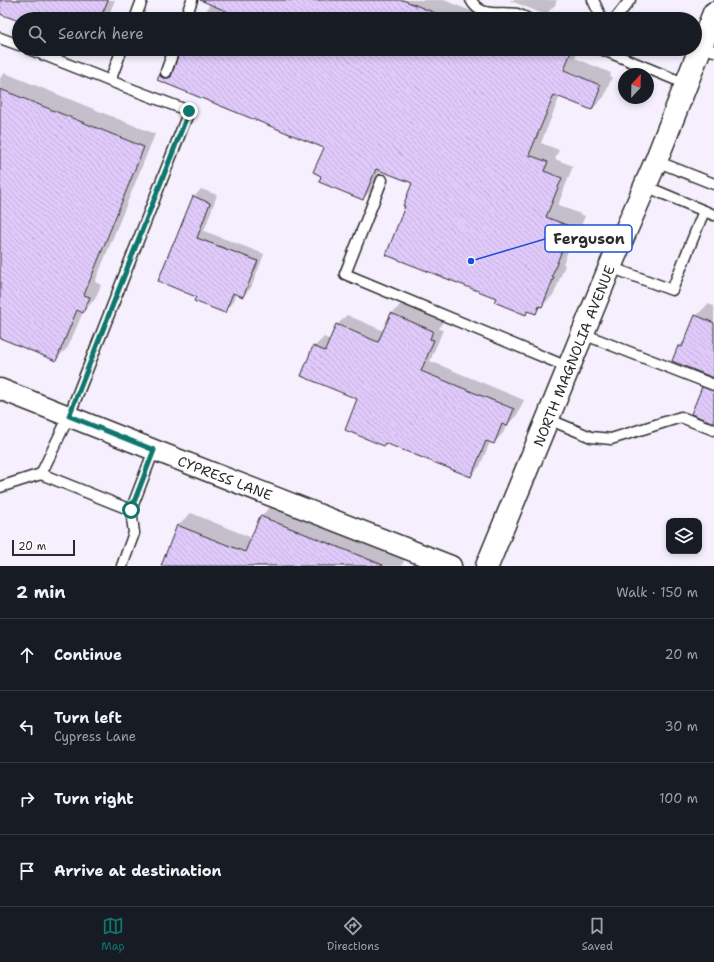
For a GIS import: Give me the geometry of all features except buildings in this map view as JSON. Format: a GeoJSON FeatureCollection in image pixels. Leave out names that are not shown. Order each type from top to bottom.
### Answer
{"type":"FeatureCollection","features":[{"type":"Feature","properties":{"kind":"main road","name":"NORTH MAGNOLIA AVENUE"},"geometry":{"type":"LineString","coordinates":[[487,566],[570,368],[610,267],[656,161],[686,84],[708,48],[714,13]]}},
{"type":"Feature","properties":{"kind":"street","name":"CYPRESS LANE"},"geometry":{"type":"LineString","coordinates":[[0,389],[451,566]]}},
{"type":"Feature","properties":{"kind":"lane"},"geometry":{"type":"LineString","coordinates":[[138,12],[142,0]]}},
{"type":"Feature","properties":{"kind":"lane"},"geometry":{"type":"LineString","coordinates":[[188,12],[192,0]]}},
{"type":"Feature","properties":{"kind":"lane"},"geometry":{"type":"LineString","coordinates":[[471,0],[476,6],[486,12]]}},
{"type":"Feature","properties":{"kind":"lane"},"geometry":{"type":"LineString","coordinates":[[593,0],[599,12]]}},
{"type":"Feature","properties":{"kind":"lane"},"geometry":{"type":"LineString","coordinates":[[621,12],[630,0]]}},
{"type":"Feature","properties":{"kind":"lane"},"geometry":{"type":"LineString","coordinates":[[0,38],[12,42]]}},
{"type":"Feature","properties":{"kind":"lane"},"geometry":{"type":"LineString","coordinates":[[42,474],[69,416],[189,111],[47,56]]}},
{"type":"Feature","properties":{"kind":"lane"},"geometry":{"type":"LineString","coordinates":[[110,81],[119,56]]}},
{"type":"Feature","properties":{"kind":"lane"},"geometry":{"type":"LineString","coordinates":[[166,72],[172,56]]}},
{"type":"Feature","properties":{"kind":"lane"},"geometry":{"type":"LineString","coordinates":[[618,56],[686,84]]}},
{"type":"Feature","properties":{"kind":"lane"},"geometry":{"type":"LineString","coordinates":[[656,161],[714,184]]}},
{"type":"Feature","properties":{"kind":"lane"},"geometry":{"type":"LineString","coordinates":[[382,180],[345,274],[570,368]]}},
{"type":"Feature","properties":{"kind":"lane"},"geometry":{"type":"LineString","coordinates":[[644,186],[714,215]]}},
{"type":"Feature","properties":{"kind":"lane"},"geometry":{"type":"LineString","coordinates":[[610,267],[672,290],[704,211]]}},
{"type":"Feature","properties":{"kind":"lane"},"geometry":{"type":"LineString","coordinates":[[583,334],[714,385]]}},
{"type":"Feature","properties":{"kind":"lane"},"geometry":{"type":"LineString","coordinates":[[548,419],[591,437],[612,438],[681,417],[714,430]]}},
{"type":"Feature","properties":{"kind":"lane"},"geometry":{"type":"LineString","coordinates":[[122,566],[134,533],[131,510],[154,450]]}},
{"type":"Feature","properties":{"kind":"lane"},"geometry":{"type":"LineString","coordinates":[[0,487],[42,474],[131,510]]}},
{"type":"Feature","properties":{"kind":"place","name":"Ferguson"},"geometry":{"type":"Point","coordinates":[471,261]}},
{"type":"Feature","properties":{"kind":"route"},"geometry":{"type":"LineString","coordinates":[[131,510],[154,450],[69,416],[189,111]]}}]}
